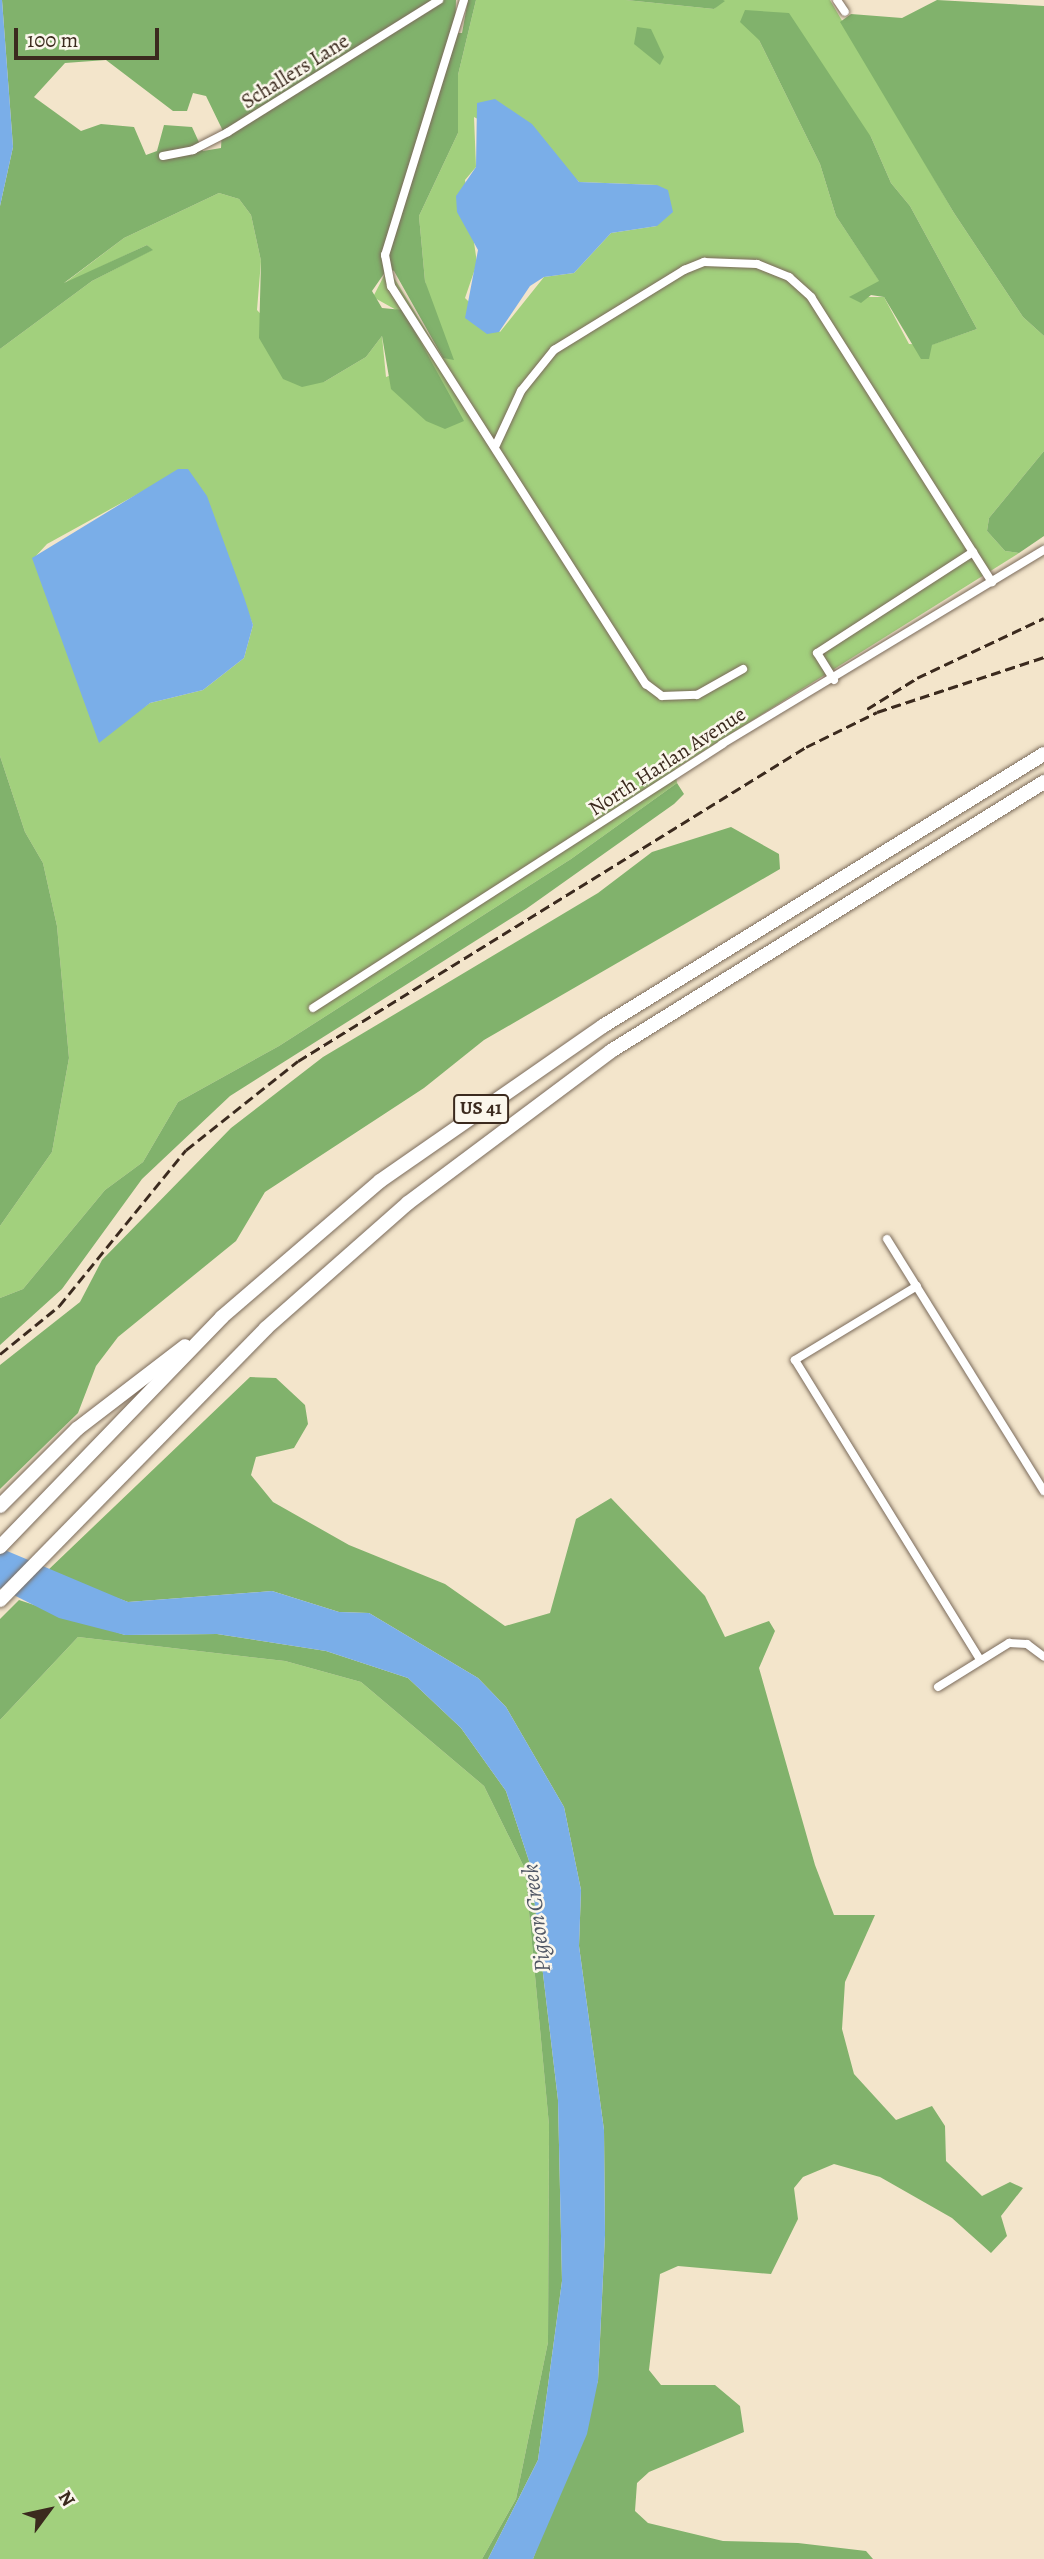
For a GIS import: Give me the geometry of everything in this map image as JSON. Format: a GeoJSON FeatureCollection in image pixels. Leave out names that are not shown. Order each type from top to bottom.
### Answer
{"type":"FeatureCollection","features":[{"type":"Feature","properties":{"kind":"highway","name":"US 41"},"geometry":{"type":"LineString","coordinates":[[0,1547],[222,1317],[380,1181],[506,1091],[1044,754]]}},
{"type":"Feature","properties":{"kind":"highway","name":"US 41"},"geometry":{"type":"LineString","coordinates":[[0,1600],[274,1320],[497,1133],[635,1036],[1044,782]]}},
{"type":"Feature","properties":{"kind":"highway"},"geometry":{"type":"LineString","coordinates":[[0,1506],[77,1429],[222,1317]]}},
{"type":"Feature","properties":{"kind":"street","name":"Schallers Lane"},"geometry":{"type":"LineString","coordinates":[[163,156],[193,150],[228,132],[439,0]]}},
{"type":"Feature","properties":{"kind":"street"},"geometry":{"type":"LineString","coordinates":[[464,0],[385,254],[386,274],[646,684],[662,696],[697,695],[743,669]]}},
{"type":"Feature","properties":{"kind":"street"},"geometry":{"type":"LineString","coordinates":[[838,0],[845,12]]}},
{"type":"Feature","properties":{"kind":"street"},"geometry":{"type":"LineString","coordinates":[[495,447],[521,390],[554,350],[684,270],[704,262],[757,264],[789,277],[811,297],[992,582]]}},
{"type":"Feature","properties":{"kind":"street","name":"North Harlan Avenue"},"geometry":{"type":"LineString","coordinates":[[313,1008],[722,744],[834,680],[1044,550]]}},
{"type":"Feature","properties":{"kind":"street"},"geometry":{"type":"LineString","coordinates":[[834,680],[817,653],[973,552]]}},
{"type":"Feature","properties":{"kind":"street"},"geometry":{"type":"LineString","coordinates":[[887,1239],[1044,1491]]}},
{"type":"Feature","properties":{"kind":"street"},"geometry":{"type":"LineString","coordinates":[[917,1286],[795,1360],[980,1660]]}},
{"type":"Feature","properties":{"kind":"street"},"geometry":{"type":"LineString","coordinates":[[938,1687],[1013,1642],[1044,1657]]}},
{"type":"Feature","properties":{"kind":"green space"},"geometry":{"type":"Polygon","coordinates":[[[2,0],[456,0],[455,33],[462,33],[468,0],[476,0],[458,75],[458,133],[419,216],[425,281],[454,360],[443,358],[394,271],[388,268],[372,291],[382,308],[403,310],[464,421],[445,429],[426,421],[391,389],[382,336],[366,357],[324,382],[302,387],[283,379],[259,338],[261,261],[251,215],[239,199],[219,193],[124,238],[64,283],[147,245],[153,250],[92,281],[0,349],[0,206],[13,147],[2,0]],[[106,60],[65,63],[34,97],[81,131],[101,124],[134,127],[146,155],[157,151],[164,125],[192,127],[203,151],[221,148],[222,129],[206,96],[193,93],[187,111],[173,111],[106,60]]]}},
{"type":"Feature","properties":{"kind":"green space"},"geometry":{"type":"Polygon","coordinates":[[[476,0],[626,0],[714,9],[723,0],[830,0],[954,213],[1023,317],[1044,336],[1044,451],[989,518],[987,531],[1005,551],[1019,553],[675,769],[677,783],[571,859],[279,1046],[178,1102],[143,1162],[105,1190],[23,1289],[0,1298],[0,1226],[52,1152],[69,1058],[57,926],[43,863],[25,832],[0,756],[0,349],[92,281],[152,250],[147,245],[62,285],[124,238],[219,193],[239,199],[251,215],[261,261],[257,310],[324,382],[366,357],[382,336],[386,377],[429,361],[407,316],[373,297],[388,268],[443,358],[425,281],[419,216],[458,133],[458,75],[476,0]],[[759,40],[820,164],[836,216],[880,282],[851,297],[884,297],[909,344],[931,345],[977,329],[910,206],[891,183],[871,137],[759,40]],[[474,117],[476,167],[465,180],[477,263],[465,298],[500,332],[544,277],[574,273],[611,233],[657,226],[657,185],[579,182],[562,164],[474,117]],[[156,484],[47,544],[33,559],[109,730],[150,703],[203,690],[244,658],[253,625],[225,551],[156,484]]]}},
{"type":"Feature","properties":{"kind":"green space"},"geometry":{"type":"Polygon","coordinates":[[[626,0],[723,0],[725,1],[714,9],[626,0]]]}},
{"type":"Feature","properties":{"kind":"green space"},"geometry":{"type":"Polygon","coordinates":[[[937,0],[1044,6],[1044,336],[1023,317],[954,213],[840,22],[851,14],[902,18],[937,0]]]}},
{"type":"Feature","properties":{"kind":"green space"},"geometry":{"type":"Polygon","coordinates":[[[745,10],[789,13],[871,137],[891,183],[910,206],[977,329],[932,345],[929,359],[921,359],[884,297],[871,295],[861,303],[849,297],[879,281],[836,216],[820,164],[759,40],[740,22],[745,10]]]}},
{"type":"Feature","properties":{"kind":"green space"},"geometry":{"type":"Polygon","coordinates":[[[637,27],[651,29],[664,57],[660,65],[634,44],[637,27]]]}},
{"type":"Feature","properties":{"kind":"green space"},"geometry":{"type":"Polygon","coordinates":[[[1044,451],[1044,536],[1019,553],[1005,551],[987,531],[989,518],[1044,451]]]}},
{"type":"Feature","properties":{"kind":"green space"},"geometry":{"type":"Polygon","coordinates":[[[0,756],[25,832],[43,863],[57,926],[69,1058],[52,1152],[0,1226],[0,756]]]}},
{"type":"Feature","properties":{"kind":"green space"},"geometry":{"type":"Polygon","coordinates":[[[677,783],[684,794],[674,804],[526,909],[230,1096],[142,1179],[62,1289],[0,1345],[0,1298],[23,1289],[105,1190],[143,1162],[178,1102],[279,1046],[571,859],[677,783]]]}},
{"type":"Feature","properties":{"kind":"green space"},"geometry":{"type":"Polygon","coordinates":[[[731,827],[779,854],[780,869],[484,1040],[424,1088],[265,1192],[236,1241],[118,1337],[96,1366],[78,1413],[0,1489],[0,1365],[80,1302],[102,1260],[231,1128],[323,1057],[598,893],[652,852],[731,827]]]}},
{"type":"Feature","properties":{"kind":"green space"},"geometry":{"type":"Polygon","coordinates":[[[250,1377],[276,1378],[305,1405],[308,1424],[294,1448],[256,1457],[251,1475],[273,1502],[349,1545],[445,1584],[505,1626],[550,1613],[576,1519],[611,1498],[705,1596],[725,1637],[769,1621],[775,1631],[759,1668],[815,1865],[834,1915],[875,1915],[845,1982],[842,2029],[854,2074],[896,2120],[932,2106],[945,2126],[946,2161],[982,2196],[1010,2182],[1023,2188],[1001,2216],[1007,2236],[991,2253],[952,2218],[880,2177],[834,2164],[803,2177],[794,2188],[798,2219],[771,2274],[678,2266],[660,2274],[649,2370],[661,2385],[715,2385],[740,2406],[744,2432],[649,2472],[637,2483],[635,2511],[648,2523],[723,2541],[798,2543],[866,2551],[873,2559],[533,2559],[598,2381],[605,2235],[604,2130],[579,1946],[581,1890],[564,1807],[506,1707],[478,1678],[369,1613],[339,1612],[272,1591],[128,1602],[46,1572],[250,1377]]]}},
{"type":"Feature","properties":{"kind":"green space"},"geometry":{"type":"Polygon","coordinates":[[[19,1600],[125,1635],[217,1634],[326,1651],[408,1678],[461,1728],[506,1791],[530,1864],[558,2100],[562,2281],[538,2460],[488,2559],[482,2559],[516,2499],[548,2342],[549,2125],[525,1869],[484,1786],[361,1682],[285,1661],[78,1637],[0,1720],[0,1619],[19,1600]]]}},
{"type":"Feature","properties":{"kind":"green space"},"geometry":{"type":"Polygon","coordinates":[[[78,1637],[285,1661],[361,1682],[484,1786],[525,1869],[549,2125],[548,2342],[516,2499],[482,2559],[0,2559],[0,1720],[78,1637]]]}},
{"type":"Feature","properties":{"kind":"water"},"geometry":{"type":"Polygon","coordinates":[[[0,0],[13,147],[0,206],[0,0]]]}},
{"type":"Feature","properties":{"kind":"water"},"geometry":{"type":"Polygon","coordinates":[[[495,99],[532,124],[579,182],[657,185],[668,190],[673,212],[657,226],[611,233],[574,273],[544,277],[530,286],[499,332],[487,334],[465,318],[478,250],[457,212],[456,196],[476,167],[477,103],[495,99]]]}},
{"type":"Feature","properties":{"kind":"water"},"geometry":{"type":"Polygon","coordinates":[[[178,469],[188,469],[207,496],[244,597],[253,625],[244,658],[203,690],[150,703],[99,743],[32,558],[178,469]]]}},
{"type":"Feature","properties":{"kind":"water","name":"Pigeon Creek"},"geometry":{"type":"Polygon","coordinates":[[[0,1548],[128,1602],[272,1591],[339,1612],[369,1613],[478,1678],[506,1707],[564,1807],[581,1890],[579,1946],[604,2130],[605,2235],[598,2381],[587,2434],[533,2559],[488,2559],[538,2460],[562,2281],[558,2100],[530,1864],[506,1791],[461,1728],[408,1678],[326,1651],[217,1634],[125,1635],[59,1618],[0,1588],[0,1548]]]}},
{"type":"Feature","properties":{"kind":"railway"},"geometry":{"type":"LineString","coordinates":[[867,709],[917,678],[1044,618]]}},
{"type":"Feature","properties":{"kind":"railway"},"geometry":{"type":"LineString","coordinates":[[0,1354],[59,1306],[186,1150],[298,1061],[806,747],[877,712],[1044,657]]}}]}
